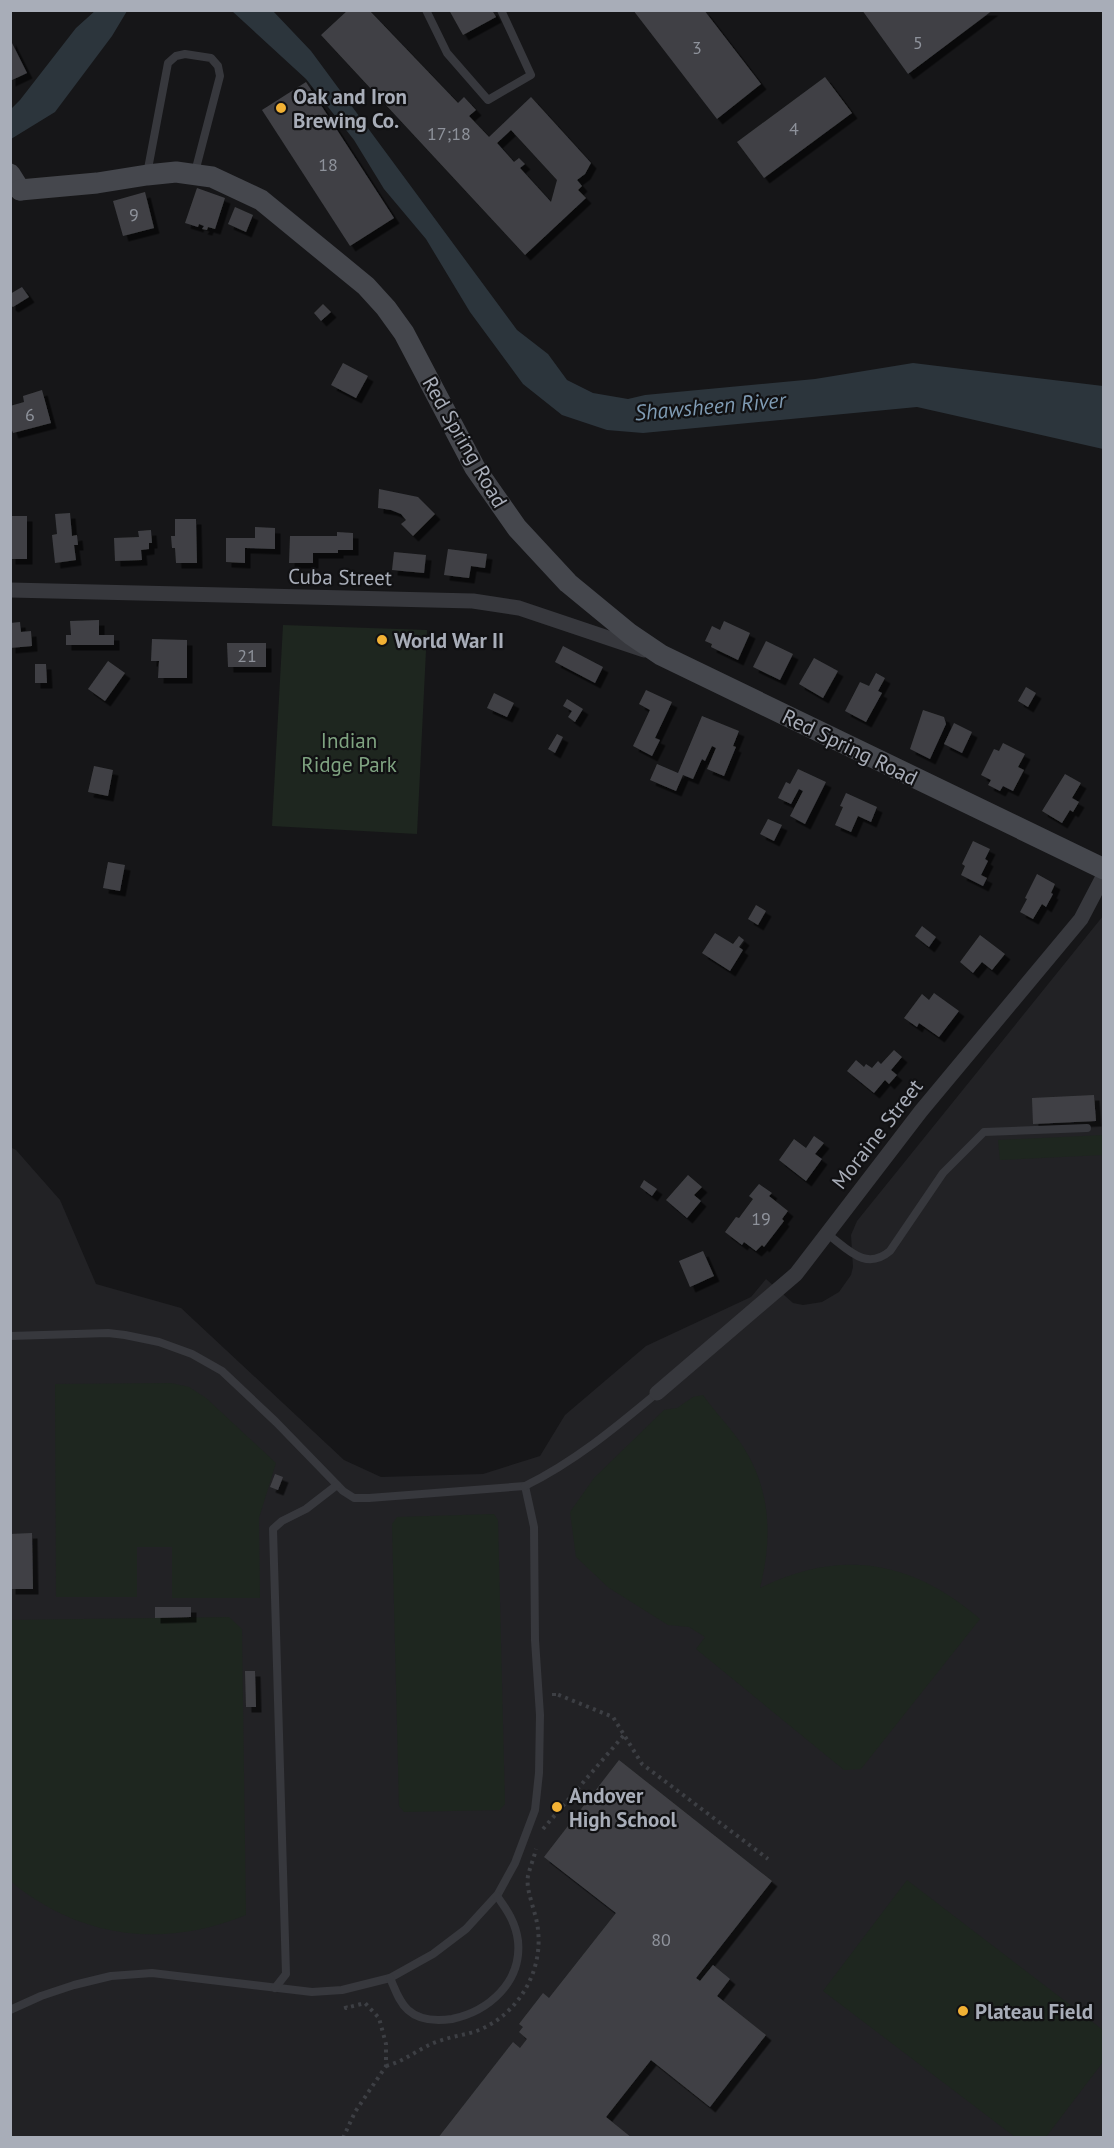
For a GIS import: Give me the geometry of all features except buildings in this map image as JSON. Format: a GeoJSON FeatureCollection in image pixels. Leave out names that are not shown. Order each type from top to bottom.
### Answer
{"type":"FeatureCollection","features":[{"type":"Feature","properties":{"kind":"main road","name":"Red Spring Road"},"geometry":{"type":"LineString","coordinates":[[14,189],[97,183],[176,172],[197,164],[212,177],[261,200],[377,297],[404,333],[475,468],[517,528],[568,583],[630,634],[661,655],[1104,869]]}},
{"type":"Feature","properties":{"kind":"street","name":"Cuba Street"},"geometry":{"type":"LineString","coordinates":[[10,590],[473,601],[519,608],[661,655]]}},
{"type":"Feature","properties":{"kind":"street","name":"Moraine Street"},"geometry":{"type":"LineString","coordinates":[[657,1393],[796,1274],[921,1111],[1081,920],[1104,875]]}},
{"type":"Feature","properties":{"kind":"lane"},"geometry":{"type":"LineString","coordinates":[[426,10],[447,53],[488,100],[531,75],[501,10]]}},
{"type":"Feature","properties":{"kind":"lane"},"geometry":{"type":"LineString","coordinates":[[147,175],[168,63],[176,56],[185,54],[211,58],[218,66],[220,76],[197,164]]}},
{"type":"Feature","properties":{"kind":"lane"},"geometry":{"type":"LineString","coordinates":[[826,1233],[864,1260],[872,1261],[881,1258],[890,1251],[943,1173],[984,1132],[1087,1128]]}},
{"type":"Feature","properties":{"kind":"lane"},"geometry":{"type":"LineString","coordinates":[[10,1336],[108,1333],[159,1342],[192,1354],[222,1371],[337,1485],[348,1495],[361,1499],[525,1486],[551,1473],[602,1438],[657,1393]]}},
{"type":"Feature","properties":{"kind":"lane"},"geometry":{"type":"LineString","coordinates":[[275,1988],[286,1974],[273,1529],[282,1521],[306,1509],[337,1485]]}},
{"type":"Feature","properties":{"kind":"lane"},"geometry":{"type":"LineString","coordinates":[[10,2010],[57,1990],[111,1976],[152,1972],[312,1992],[342,1990],[390,1978],[433,1954],[466,1929],[497,1896],[515,1863],[535,1810],[539,1773],[540,1715],[535,1640],[534,1527],[525,1486]]}},
{"type":"Feature","properties":{"kind":"lane"},"geometry":{"type":"LineString","coordinates":[[390,1978],[399,1999],[409,2011],[429,2020],[450,2019],[483,2008],[504,1989],[512,1975],[518,1944],[515,1927],[497,1896]]}},
{"type":"Feature","properties":{"kind":"path"},"geometry":{"type":"LineString","coordinates":[[554,1704],[554,1693],[613,1717],[642,1764],[768,1858]]}},
{"type":"Feature","properties":{"kind":"path"},"geometry":{"type":"LineString","coordinates":[[540,1824],[538,1834],[624,1735]]}},
{"type":"Feature","properties":{"kind":"path"},"geometry":{"type":"LineString","coordinates":[[386,2066],[399,2063],[426,2046],[479,2030],[500,2018],[518,2002],[532,1976],[537,1954],[538,1931],[528,1877],[533,1866],[537,1845]]}},
{"type":"Feature","properties":{"kind":"path"},"geometry":{"type":"LineString","coordinates":[[342,1990],[346,2008],[365,2003],[380,2018],[386,2044],[386,2066],[355,2112],[343,2138]]}},
{"type":"Feature","properties":{"kind":"shaded area","name":"Andover High School"},"geometry":{"type":"Polygon","coordinates":[[[1103,916],[1103,2137],[11,2137],[10,1147],[16,1150],[60,1200],[96,1284],[181,1308],[344,1460],[381,1477],[483,1474],[540,1456],[565,1415],[646,1346],[751,1297],[766,1279],[793,1303],[803,1305],[822,1302],[839,1292],[851,1275],[853,1267],[851,1235],[857,1221],[1103,916]]]}},
{"type":"Feature","properties":{"kind":"green space","name":"Indian Ridge Park"},"geometry":{"type":"Polygon","coordinates":[[[283,625],[427,630],[417,834],[272,826],[283,625]]]}},
{"type":"Feature","properties":{"kind":"green space"},"geometry":{"type":"Polygon","coordinates":[[[1103,1135],[1103,1155],[1000,1160],[998,1140],[1103,1135]]]}},
{"type":"Feature","properties":{"kind":"green space"},"geometry":{"type":"Polygon","coordinates":[[[171,1383],[189,1387],[206,1398],[276,1463],[259,1518],[260,1598],[172,1598],[172,1547],[137,1547],[137,1597],[56,1597],[55,1384],[171,1383]]]}},
{"type":"Feature","properties":{"kind":"green space"},"geometry":{"type":"Polygon","coordinates":[[[703,1395],[740,1442],[758,1477],[768,1531],[760,1588],[790,1575],[819,1568],[847,1565],[875,1566],[902,1573],[928,1584],[954,1599],[980,1619],[861,1769],[844,1770],[696,1649],[705,1637],[689,1627],[668,1625],[609,1588],[576,1557],[570,1512],[594,1478],[664,1410],[677,1408],[693,1397],[703,1395]]]}},
{"type":"Feature","properties":{"kind":"green space"},"geometry":{"type":"Polygon","coordinates":[[[494,1514],[498,1520],[505,1804],[500,1810],[404,1812],[399,1806],[392,1524],[397,1517],[494,1514]]]}},
{"type":"Feature","properties":{"kind":"green space"},"geometry":{"type":"Polygon","coordinates":[[[229,1617],[242,1629],[246,1915],[221,1924],[171,1934],[121,1932],[96,1927],[72,1918],[28,1895],[11,1881],[10,1620],[229,1617]]]}},
{"type":"Feature","properties":{"kind":"green space","name":"Plateau Field"},"geometry":{"type":"Polygon","coordinates":[[[907,1880],[1103,2030],[1103,2062],[1046,2137],[1015,2137],[823,1991],[907,1880]]]}},
{"type":"Feature","properties":{"kind":"water"},"geometry":{"type":"Polygon","coordinates":[[[96,10],[127,11],[112,36],[55,112],[11,139],[11,109],[76,28],[96,10]]]}},
{"type":"Feature","properties":{"kind":"water","name":"Shawsheen River"},"geometry":{"type":"Polygon","coordinates":[[[232,11],[273,11],[311,51],[517,330],[548,354],[567,380],[593,393],[628,399],[645,395],[815,379],[913,363],[1103,386],[1103,449],[917,407],[643,433],[607,430],[562,415],[523,384],[470,312],[426,239],[384,189],[354,140],[306,79],[232,11]]]}},
{"type":"Feature","properties":{"kind":"place","name":"Oak and Iron Brewing Co."},"geometry":{"type":"Point","coordinates":[281,108]}},
{"type":"Feature","properties":{"kind":"place","name":"World War II"},"geometry":{"type":"Point","coordinates":[382,640]}},
{"type":"Feature","properties":{"kind":"place","name":"Andover High School"},"geometry":{"type":"Point","coordinates":[557,1807]}},
{"type":"Feature","properties":{"kind":"place","name":"Plateau Field"},"geometry":{"type":"Point","coordinates":[963,2011]}}]}
